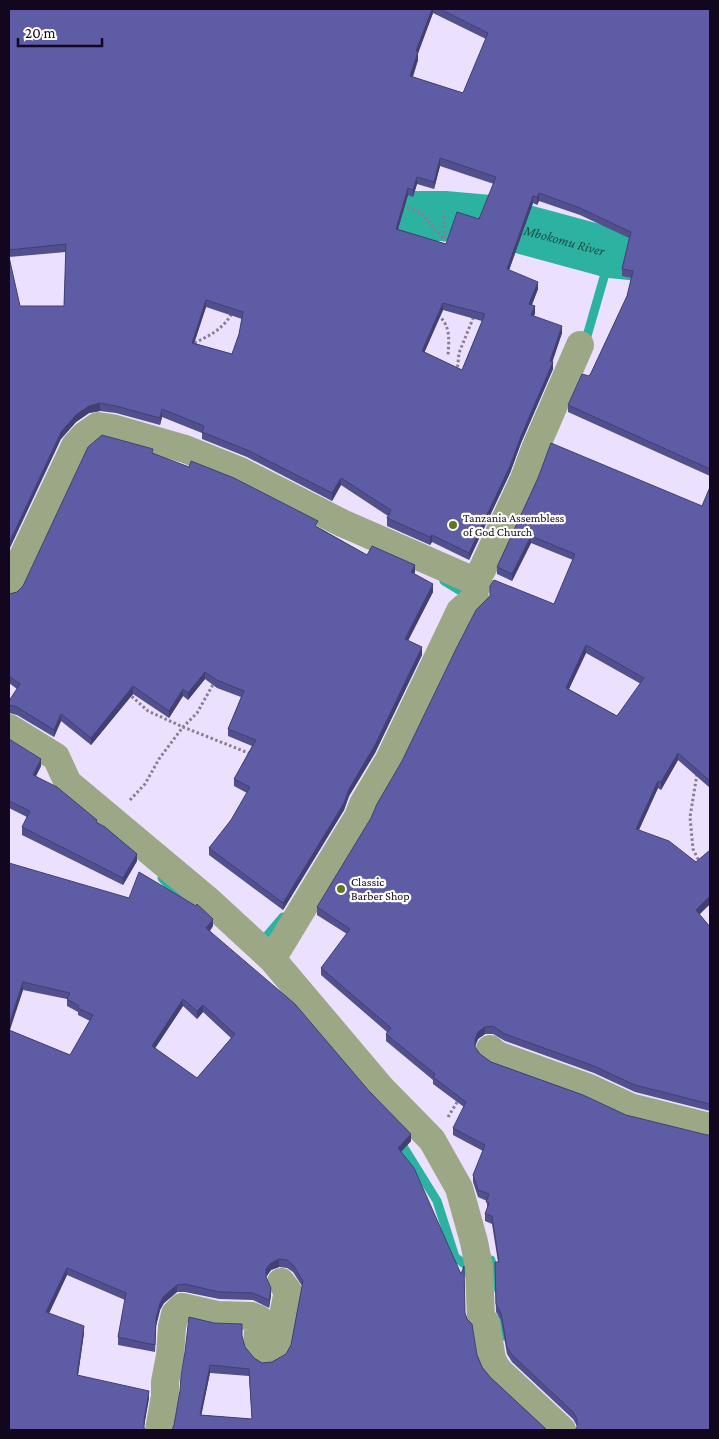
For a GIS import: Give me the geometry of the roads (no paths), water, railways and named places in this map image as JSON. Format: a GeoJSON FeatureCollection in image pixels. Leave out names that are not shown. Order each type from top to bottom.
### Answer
{"type":"FeatureCollection","features":[{"type":"Feature","properties":{"kind":"street"},"geometry":{"type":"LineString","coordinates":[[272,959],[358,817],[363,804],[389,760],[460,611],[479,584],[524,479],[534,449],[580,345]]}},
{"type":"Feature","properties":{"kind":"street"},"geometry":{"type":"LineString","coordinates":[[9,586],[75,446],[85,435],[98,426],[112,428],[185,449],[240,471],[342,523],[479,584]]}},
{"type":"Feature","properties":{"kind":"street"},"geometry":{"type":"LineString","coordinates":[[9,728],[56,757],[68,783],[209,901],[272,959],[381,1088],[432,1140],[459,1188],[472,1233],[478,1268],[481,1319],[486,1323],[492,1359],[501,1373],[562,1430]]}},
{"type":"Feature","properties":{"kind":"street"},"geometry":{"type":"LineString","coordinates":[[490,1049],[498,1055],[589,1088],[630,1107],[710,1127]]}},
{"type":"Feature","properties":{"kind":"street"},"geometry":{"type":"LineString","coordinates":[[159,1430],[166,1396],[165,1382],[175,1314],[182,1307],[217,1314],[252,1316],[258,1319],[257,1344],[266,1355],[276,1349],[288,1291],[281,1282]]}},
{"type":"Feature","properties":{"kind":"waterway","name":"Mbokomu River"},"geometry":{"type":"LineString","coordinates":[[335,207],[357,216],[444,216],[489,220],[611,253],[671,259],[710,257]]}},
{"type":"Feature","properties":{"kind":"waterway"},"geometry":{"type":"LineString","coordinates":[[583,344],[611,253]]}},
{"type":"Feature","properties":{"kind":"waterway"},"geometry":{"type":"LineString","coordinates":[[444,581],[472,598]]}},
{"type":"Feature","properties":{"kind":"waterway"},"geometry":{"type":"LineString","coordinates":[[162,878],[185,903]]}},
{"type":"Feature","properties":{"kind":"waterway"},"geometry":{"type":"LineString","coordinates":[[257,935],[259,937],[266,937],[283,917]]}},
{"type":"Feature","properties":{"kind":"waterway"},"geometry":{"type":"LineString","coordinates":[[398,1138],[437,1201],[455,1257],[467,1266],[469,1275]]}},
{"type":"Feature","properties":{"kind":"waterway"},"geometry":{"type":"LineString","coordinates":[[491,1260],[499,1291]]}},
{"type":"Feature","properties":{"kind":"waterway"},"geometry":{"type":"LineString","coordinates":[[502,1318],[504,1336],[515,1332]]}},
{"type":"Feature","properties":{"kind":"place","name":"Tanzania Assembless of God Church"},"geometry":{"type":"Point","coordinates":[453,525]}},
{"type":"Feature","properties":{"kind":"place","name":"Classic Barber Shop"},"geometry":{"type":"Point","coordinates":[341,889]}}]}
